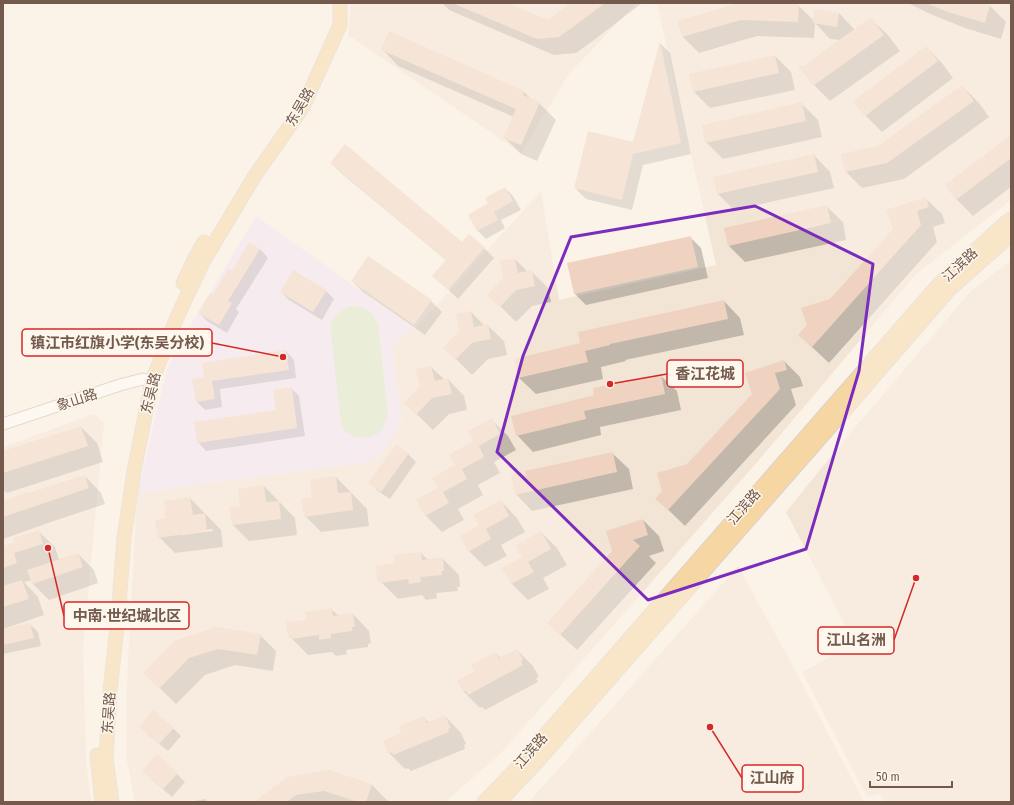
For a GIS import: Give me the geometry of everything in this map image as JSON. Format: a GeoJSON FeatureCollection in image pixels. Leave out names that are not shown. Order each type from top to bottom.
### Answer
{"type":"FeatureCollection","features":[{"type":"Feature","properties":{"kind":"main road","name":"东吴路"},"geometry":{"type":"LineString","coordinates":[[102,802],[97,757],[101,690],[115,537],[125,470],[147,380],[169,313],[195,258],[246,172],[295,103],[331,22],[332,3]]}},
{"type":"Feature","properties":{"kind":"main road","name":"东吴路"},"geometry":{"type":"LineString","coordinates":[[112,802],[106,758],[110,690],[118,618],[124,538],[147,380],[203,262],[254,177],[303,107],[340,25],[340,3]]}},
{"type":"Feature","properties":{"kind":"main road","name":"江滨路"},"geometry":{"type":"LineString","coordinates":[[484,802],[516,769],[938,284],[1011,218]]}},
{"type":"Feature","properties":{"kind":"main road","name":"江滨路"},"geometry":{"type":"LineString","coordinates":[[499,802],[564,731],[949,290],[1011,235]]}},
{"type":"Feature","properties":{"kind":"street","name":"象山路"},"geometry":{"type":"LineString","coordinates":[[3,424],[120,385],[147,380]]}},
{"type":"Feature","properties":{"kind":"highlighted area"},"geometry":{"type":"Polygon","coordinates":[[[755,206],[873,264],[859,371],[806,549],[648,600],[497,452],[523,356],[571,237],[755,206]]]}},
{"type":"Feature","properties":{"kind":"shaded area"},"geometry":{"type":"Polygon","coordinates":[[[351,3],[636,3],[568,75],[521,153],[348,35],[351,3]]]}},
{"type":"Feature","properties":{"kind":"shaded area"},"geometry":{"type":"Polygon","coordinates":[[[657,3],[1011,3],[1011,200],[916,274],[759,460],[500,754],[445,802],[135,802],[126,756],[127,683],[137,493],[376,461],[402,423],[392,344],[415,329],[541,191],[559,300],[716,265],[657,3]]]}},
{"type":"Feature","properties":{"kind":"shaded area"},"geometry":{"type":"Polygon","coordinates":[[[256,216],[415,329],[392,344],[402,423],[376,461],[137,493],[167,369],[181,341],[256,216]]]}},
{"type":"Feature","properties":{"kind":"shaded area"},"geometry":{"type":"Polygon","coordinates":[[[1011,260],[1011,802],[884,802],[880,794],[867,797],[802,672],[855,644],[786,512],[836,450],[970,292],[1011,260]]]}},
{"type":"Feature","properties":{"kind":"shaded area"},"geometry":{"type":"Polygon","coordinates":[[[94,414],[104,423],[83,648],[86,760],[91,802],[3,802],[3,447],[94,414]]]}},
{"type":"Feature","properties":{"kind":"shaded area"},"geometry":{"type":"Polygon","coordinates":[[[738,566],[794,668],[864,802],[529,802],[738,566]]]}},
{"type":"Feature","properties":{"kind":"green space"},"geometry":{"type":"Polygon","coordinates":[[[347,307],[362,308],[370,312],[378,324],[388,415],[385,424],[376,435],[363,438],[346,432],[341,424],[330,325],[335,317],[347,307]]]}},
{"type":"Feature","properties":{"kind":"building"},"geometry":{"type":"Polygon","coordinates":[[[452,3],[508,3],[548,20],[569,3],[605,3],[559,37],[537,39],[452,3]]]}},
{"type":"Feature","properties":{"kind":"building"},"geometry":{"type":"Polygon","coordinates":[[[739,3],[799,4],[798,22],[741,20],[682,37],[677,21],[739,3]]]}},
{"type":"Feature","properties":{"kind":"building"},"geometry":{"type":"Polygon","coordinates":[[[926,3],[983,3],[990,5],[985,23],[948,12],[926,3]]]}},
{"type":"Feature","properties":{"kind":"building"},"geometry":{"type":"Polygon","coordinates":[[[815,9],[839,13],[837,27],[813,23],[815,9]]]}},
{"type":"Feature","properties":{"kind":"building"},"geometry":{"type":"Polygon","coordinates":[[[871,17],[884,35],[813,86],[798,65],[806,66],[806,64],[871,17]]]}},
{"type":"Feature","properties":{"kind":"building"},"geometry":{"type":"Polygon","coordinates":[[[389,31],[524,91],[523,95],[540,102],[521,145],[503,138],[516,109],[381,50],[389,31]]]}},
{"type":"Feature","properties":{"kind":"building"},"geometry":{"type":"Polygon","coordinates":[[[660,41],[681,143],[633,154],[622,200],[574,188],[588,131],[633,142],[660,41]]]}},
{"type":"Feature","properties":{"kind":"building"},"geometry":{"type":"Polygon","coordinates":[[[926,46],[938,61],[865,116],[853,101],[926,46]]]}},
{"type":"Feature","properties":{"kind":"building"},"geometry":{"type":"Polygon","coordinates":[[[775,55],[779,73],[693,92],[689,74],[775,55]]]}},
{"type":"Feature","properties":{"kind":"building"},"geometry":{"type":"Polygon","coordinates":[[[962,85],[974,101],[887,163],[845,172],[841,154],[878,146],[962,85]]]}},
{"type":"Feature","properties":{"kind":"building"},"geometry":{"type":"Polygon","coordinates":[[[802,102],[806,121],[705,143],[702,125],[802,102]]]}},
{"type":"Feature","properties":{"kind":"building"},"geometry":{"type":"Polygon","coordinates":[[[1011,135],[1011,158],[956,200],[945,185],[1011,135]]]}},
{"type":"Feature","properties":{"kind":"building"},"geometry":{"type":"Polygon","coordinates":[[[345,144],[462,242],[469,234],[485,247],[448,290],[432,276],[446,260],[330,163],[345,144]]]}},
{"type":"Feature","properties":{"kind":"building"},"geometry":{"type":"Polygon","coordinates":[[[814,154],[818,172],[717,194],[713,177],[814,154]]]}},
{"type":"Feature","properties":{"kind":"building"},"geometry":{"type":"Polygon","coordinates":[[[505,187],[513,201],[494,212],[498,220],[477,231],[468,215],[488,203],[485,198],[505,187]]]}},
{"type":"Feature","properties":{"kind":"building"},"geometry":{"type":"Polygon","coordinates":[[[926,197],[929,207],[917,211],[921,225],[812,347],[798,335],[807,325],[801,308],[830,299],[893,229],[886,210],[926,197]]]}},
{"type":"Feature","properties":{"kind":"building"},"geometry":{"type":"Polygon","coordinates":[[[827,205],[831,223],[728,246],[724,228],[827,205]]]}},
{"type":"Feature","properties":{"kind":"building"},"geometry":{"type":"Polygon","coordinates":[[[691,236],[698,267],[574,294],[567,263],[691,236]]]}},
{"type":"Feature","properties":{"kind":"building"},"geometry":{"type":"Polygon","coordinates":[[[249,242],[260,249],[228,301],[232,303],[219,325],[198,313],[210,293],[213,294],[228,269],[232,271],[249,242]]]}},
{"type":"Feature","properties":{"kind":"building"},"geometry":{"type":"Polygon","coordinates":[[[368,256],[432,300],[414,325],[351,281],[368,256]]]}},
{"type":"Feature","properties":{"kind":"building"},"geometry":{"type":"Polygon","coordinates":[[[515,258],[518,273],[532,270],[535,286],[516,290],[500,307],[487,295],[503,278],[500,261],[515,258]]]}},
{"type":"Feature","properties":{"kind":"building"},"geometry":{"type":"Polygon","coordinates":[[[293,270],[327,290],[313,312],[280,292],[293,270]]]}},
{"type":"Feature","properties":{"kind":"building"},"geometry":{"type":"Polygon","coordinates":[[[724,300],[728,319],[610,344],[585,351],[588,362],[518,378],[514,359],[580,343],[578,332],[724,300]]]}},
{"type":"Feature","properties":{"kind":"building"},"geometry":{"type":"Polygon","coordinates":[[[471,311],[474,327],[488,324],[491,339],[472,343],[455,360],[443,348],[459,331],[456,314],[471,311]]]}},
{"type":"Feature","properties":{"kind":"building"},"geometry":{"type":"Polygon","coordinates":[[[286,350],[289,370],[212,381],[215,399],[196,402],[192,379],[204,377],[202,363],[286,350]]]}},
{"type":"Feature","properties":{"kind":"building"},"geometry":{"type":"Polygon","coordinates":[[[784,360],[787,370],[775,373],[780,389],[668,510],[655,499],[662,491],[657,473],[687,464],[752,394],[745,373],[784,360]]]}},
{"type":"Feature","properties":{"kind":"building"},"geometry":{"type":"Polygon","coordinates":[[[431,366],[435,381],[448,378],[452,394],[432,398],[416,415],[404,403],[420,386],[416,369],[431,366]]]}},
{"type":"Feature","properties":{"kind":"building"},"geometry":{"type":"Polygon","coordinates":[[[661,374],[665,394],[584,411],[586,419],[516,436],[511,416],[594,395],[593,388],[661,374]]]}},
{"type":"Feature","properties":{"kind":"building"},"geometry":{"type":"Polygon","coordinates":[[[292,387],[297,428],[197,443],[194,422],[276,410],[273,390],[292,387]]]}},
{"type":"Feature","properties":{"kind":"building"},"geometry":{"type":"Polygon","coordinates":[[[492,418],[500,434],[479,446],[484,457],[462,469],[467,479],[443,492],[449,503],[425,516],[416,500],[438,488],[432,478],[455,465],[449,455],[473,441],[468,431],[492,418]]]}},
{"type":"Feature","properties":{"kind":"building"},"geometry":{"type":"Polygon","coordinates":[[[81,426],[88,446],[3,473],[3,451],[81,426]]]}},
{"type":"Feature","properties":{"kind":"building"},"geometry":{"type":"Polygon","coordinates":[[[396,445],[409,453],[381,492],[368,483],[396,445]]]}},
{"type":"Feature","properties":{"kind":"building"},"geometry":{"type":"Polygon","coordinates":[[[613,452],[617,472],[515,495],[511,474],[521,472],[525,479],[525,471],[613,452]]]}},
{"type":"Feature","properties":{"kind":"building"},"geometry":{"type":"Polygon","coordinates":[[[85,475],[89,488],[3,517],[3,501],[85,475]]]}},
{"type":"Feature","properties":{"kind":"building"},"geometry":{"type":"Polygon","coordinates":[[[336,476],[338,493],[351,492],[353,510],[304,517],[301,499],[312,497],[310,480],[336,476]]]}},
{"type":"Feature","properties":{"kind":"building"},"geometry":{"type":"Polygon","coordinates":[[[264,485],[266,502],[279,501],[281,519],[232,525],[229,507],[240,506],[238,489],[264,485]]]}},
{"type":"Feature","properties":{"kind":"building"},"geometry":{"type":"Polygon","coordinates":[[[190,497],[193,515],[205,513],[207,531],[158,538],[155,520],[166,518],[164,501],[190,497]]]}},
{"type":"Feature","properties":{"kind":"building"},"geometry":{"type":"Polygon","coordinates":[[[501,500],[509,516],[486,529],[491,539],[468,552],[460,536],[479,525],[473,515],[501,500]]]}},
{"type":"Feature","properties":{"kind":"building"},"geometry":{"type":"Polygon","coordinates":[[[643,519],[648,535],[633,540],[640,546],[560,635],[547,623],[612,551],[606,531],[643,519]]]}},
{"type":"Feature","properties":{"kind":"building"},"geometry":{"type":"Polygon","coordinates":[[[39,530],[43,544],[14,553],[17,563],[3,568],[3,546],[14,543],[13,538],[39,530]]]}},
{"type":"Feature","properties":{"kind":"building"},"geometry":{"type":"Polygon","coordinates":[[[541,531],[551,549],[528,562],[534,572],[511,584],[502,568],[522,557],[515,546],[523,541],[527,547],[525,540],[541,531]]]}},
{"type":"Feature","properties":{"kind":"building"},"geometry":{"type":"Polygon","coordinates":[[[421,552],[422,560],[443,557],[444,571],[441,571],[442,575],[420,577],[421,582],[409,584],[408,579],[380,583],[380,579],[377,580],[376,566],[395,563],[394,555],[421,552]]]}},
{"type":"Feature","properties":{"kind":"building"},"geometry":{"type":"Polygon","coordinates":[[[78,553],[83,567],[32,584],[27,570],[78,553]]]}},
{"type":"Feature","properties":{"kind":"building"},"geometry":{"type":"Polygon","coordinates":[[[22,580],[29,599],[3,607],[3,586],[22,580]]]}},
{"type":"Feature","properties":{"kind":"building"},"geometry":{"type":"Polygon","coordinates":[[[332,608],[333,616],[353,613],[355,627],[352,627],[352,631],[331,634],[331,638],[319,640],[319,635],[291,639],[291,636],[288,636],[286,622],[306,620],[305,612],[332,608]]]}},
{"type":"Feature","properties":{"kind":"building"},"geometry":{"type":"Polygon","coordinates":[[[30,623],[34,638],[3,645],[3,629],[30,623]]]}},
{"type":"Feature","properties":{"kind":"building"},"geometry":{"type":"Polygon","coordinates":[[[217,627],[261,634],[257,655],[218,649],[189,658],[159,689],[143,673],[174,641],[217,627]]]}},
{"type":"Feature","properties":{"kind":"building"},"geometry":{"type":"Polygon","coordinates":[[[517,649],[523,660],[521,662],[523,665],[468,695],[466,691],[463,692],[457,681],[475,671],[471,665],[496,652],[499,658],[517,649]]]}},
{"type":"Feature","properties":{"kind":"building"},"geometry":{"type":"Polygon","coordinates":[[[153,710],[174,728],[159,744],[139,727],[153,710]]]}},
{"type":"Feature","properties":{"kind":"building"},"geometry":{"type":"Polygon","coordinates":[[[445,715],[451,728],[448,729],[449,732],[393,755],[392,752],[388,754],[383,741],[401,733],[399,726],[424,716],[427,723],[445,715]]]}},
{"type":"Feature","properties":{"kind":"building"},"geometry":{"type":"Polygon","coordinates":[[[157,754],[178,773],[163,789],[142,771],[157,754]]]}},
{"type":"Feature","properties":{"kind":"building"},"geometry":{"type":"Polygon","coordinates":[[[329,770],[372,784],[366,802],[358,802],[324,791],[296,795],[287,802],[254,802],[287,777],[329,770]]]}},
{"type":"Feature","properties":{"kind":"place","name":"镇江市红旗小学(东吴分校)"},"geometry":{"type":"Point","coordinates":[283,357]}},
{"type":"Feature","properties":{"kind":"place","name":"香江花城"},"geometry":{"type":"Point","coordinates":[610,384]}},
{"type":"Feature","properties":{"kind":"place","name":"中南·世纪城北区"},"geometry":{"type":"Point","coordinates":[48,548]}},
{"type":"Feature","properties":{"kind":"place","name":"江山名洲"},"geometry":{"type":"Point","coordinates":[916,578]}},
{"type":"Feature","properties":{"kind":"place","name":"江山府"},"geometry":{"type":"Point","coordinates":[710,727]}}]}
